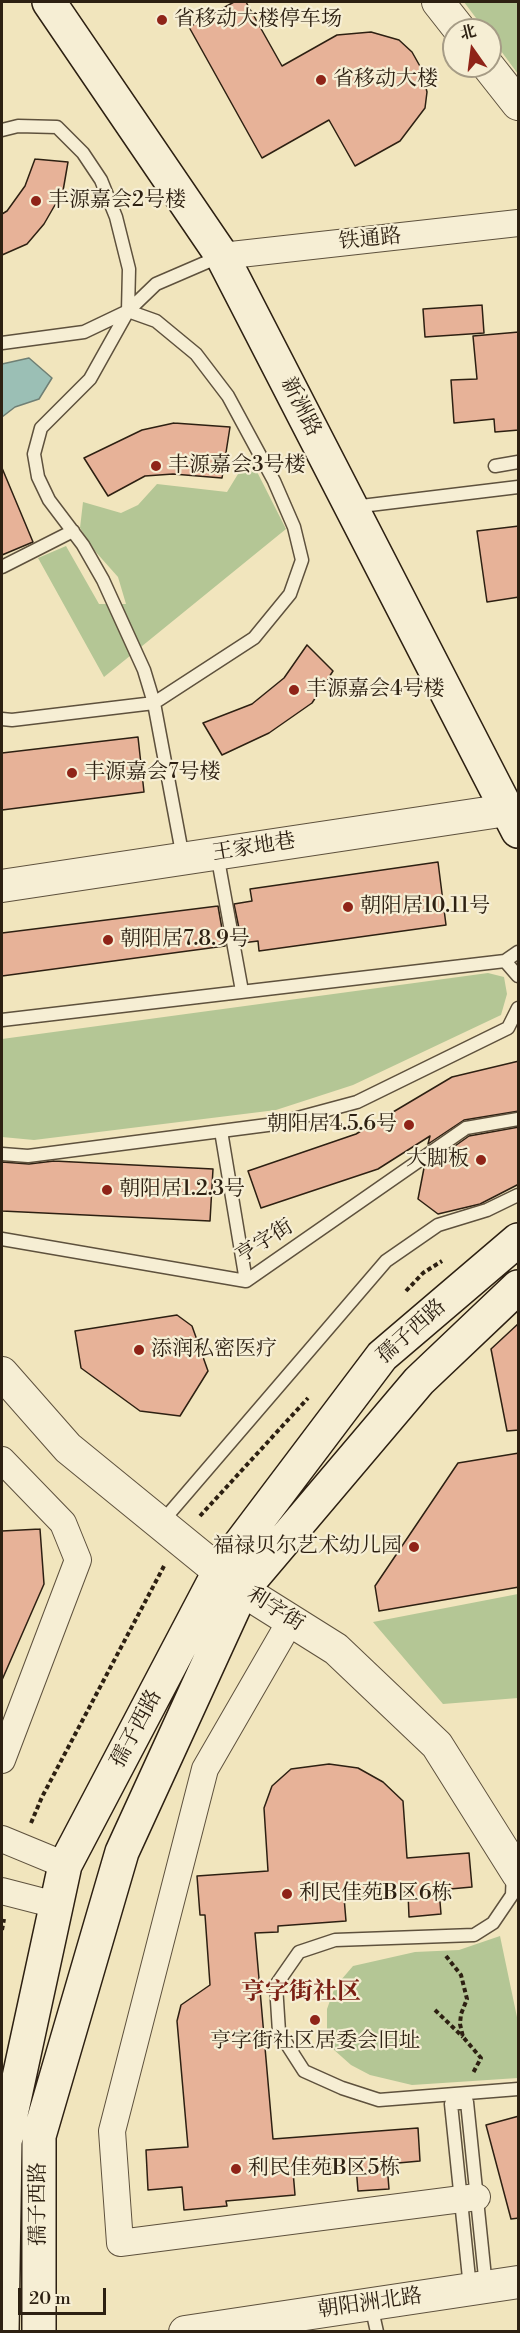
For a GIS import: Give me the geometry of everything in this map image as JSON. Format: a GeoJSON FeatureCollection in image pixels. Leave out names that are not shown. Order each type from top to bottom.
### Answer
{"type":"FeatureCollection","features":[{"type":"Feature","properties":{"kind":"main road","name":"新洲路"},"geometry":{"type":"LineString","coordinates":[[49,2],[222,256],[513,820]]}},
{"type":"Feature","properties":{"kind":"main road","name":"孺子西路"},"geometry":{"type":"LineString","coordinates":[[2,2331],[5,2142],[65,1864],[231,1581],[382,1356],[519,1240]]}},
{"type":"Feature","properties":{"kind":"main road","name":"孺子西路"},"geometry":{"type":"LineString","coordinates":[[39,2331],[39,2136],[122,1852],[231,1581],[419,1381],[519,1287]]}},
{"type":"Feature","properties":{"kind":"street"},"geometry":{"type":"LineString","coordinates":[[438,2],[451,18]]}},
{"type":"Feature","properties":{"kind":"street"},"geometry":{"type":"LineString","coordinates":[[498,78],[519,104]]}},
{"type":"Feature","properties":{"kind":"street","name":"铁通路"},"geometry":{"type":"LineString","coordinates":[[222,256],[519,224]]}},
{"type":"Feature","properties":{"kind":"street","name":"王家地巷"},"geometry":{"type":"LineString","coordinates":[[2,886],[217,853],[513,820]]}},
{"type":"Feature","properties":{"kind":"street","name":"利字街"},"geometry":{"type":"LineString","coordinates":[[2,1373],[68,1448],[231,1581],[336,1649],[437,1745],[516,1870]]}},
{"type":"Feature","properties":{"kind":"street"},"geometry":{"type":"LineString","coordinates":[[2,1460],[63,1522],[78,1560],[2,1760]]}},
{"type":"Feature","properties":{"kind":"street"},"geometry":{"type":"LineString","coordinates":[[291,1620],[205,1769],[112,2131],[120,2243],[469,2198]]}},
{"type":"Feature","properties":{"kind":"street"},"geometry":{"type":"LineString","coordinates":[[2,1839],[65,1864]]}},
{"type":"Feature","properties":{"kind":"street"},"geometry":{"type":"LineString","coordinates":[[2,1891],[56,1905]]}},
{"type":"Feature","properties":{"kind":"street","name":"朝阳洲北路"},"geometry":{"type":"LineString","coordinates":[[185,2331],[373,2318],[478,2288],[519,2282]]}},
{"type":"Feature","properties":{"kind":"lane"},"geometry":{"type":"LineString","coordinates":[[2,130],[18,126],[57,127],[83,153],[101,180],[116,217],[129,269],[128,311]]}},
{"type":"Feature","properties":{"kind":"lane"},"geometry":{"type":"LineString","coordinates":[[183,858],[154,704],[144,670],[103,580],[73,531],[49,500],[38,477],[34,454],[40,428],[90,379],[128,311],[156,284],[222,256]]}},
{"type":"Feature","properties":{"kind":"lane"},"geometry":{"type":"LineString","coordinates":[[2,343],[84,332],[128,311],[156,321],[196,354],[228,396],[278,490],[294,527],[302,560],[290,594],[254,638],[154,704],[12,720],[2,719]]}},
{"type":"Feature","properties":{"kind":"lane"},"geometry":{"type":"LineString","coordinates":[[495,466],[519,462]]}},
{"type":"Feature","properties":{"kind":"lane"},"geometry":{"type":"LineString","coordinates":[[351,507],[519,487]]}},
{"type":"Feature","properties":{"kind":"lane"},"geometry":{"type":"LineString","coordinates":[[2,567],[73,531]]}},
{"type":"Feature","properties":{"kind":"lane"},"geometry":{"type":"LineString","coordinates":[[217,853],[242,991]]}},
{"type":"Feature","properties":{"kind":"lane"},"geometry":{"type":"LineString","coordinates":[[2,1020],[504,961],[519,952]]}},
{"type":"Feature","properties":{"kind":"lane"},"geometry":{"type":"LineString","coordinates":[[504,961],[519,976]]}},
{"type":"Feature","properties":{"kind":"lane"},"geometry":{"type":"LineString","coordinates":[[2,1154],[28,1156],[275,1124],[357,1101],[508,1028],[519,1008]]}},
{"type":"Feature","properties":{"kind":"lane","name":"亨字街"},"geometry":{"type":"LineString","coordinates":[[2,1239],[246,1281],[466,1128],[519,1119]]}},
{"type":"Feature","properties":{"kind":"lane"},"geometry":{"type":"LineString","coordinates":[[221,1131],[246,1281]]}},
{"type":"Feature","properties":{"kind":"lane"},"geometry":{"type":"LineString","coordinates":[[160,1524],[386,1261],[438,1225],[487,1210],[519,1195]]}},
{"type":"Feature","properties":{"kind":"lane"},"geometry":{"type":"LineString","coordinates":[[516,1870],[512,1895],[494,1923],[474,1935],[335,1940],[299,1952],[276,1984],[279,2032],[304,2071],[379,2100],[458,2098],[519,2089]]}},
{"type":"Feature","properties":{"kind":"lane"},"geometry":{"type":"LineString","coordinates":[[458,2098],[467,2102],[469,2198],[478,2288]]}},
{"type":"Feature","properties":{"kind":"path"},"geometry":{"type":"LineString","coordinates":[[430,1937],[461,1975],[467,1999],[461,2014],[460,2024],[463,2037]]}},
{"type":"Feature","properties":{"kind":"path"},"geometry":{"type":"LineString","coordinates":[[435,2010],[481,2058],[458,2098]]}},
{"type":"Feature","properties":{"kind":"green space"},"geometry":{"type":"Polygon","coordinates":[[[464,2],[518,2],[518,74],[502,52],[502,18],[476,18],[464,2]]]}},
{"type":"Feature","properties":{"kind":"green space"},"geometry":{"type":"Polygon","coordinates":[[[249,456],[286,529],[104,677],[38,558],[66,546],[99,604],[126,604],[118,577],[94,550],[80,528],[83,502],[121,513],[138,505],[157,484],[227,492],[249,456]]]}},
{"type":"Feature","properties":{"kind":"green space"},"geometry":{"type":"Polygon","coordinates":[[[488,973],[504,977],[507,994],[501,1015],[353,1085],[276,1110],[34,1140],[2,1137],[2,1039],[488,973]]]}},
{"type":"Feature","properties":{"kind":"green space"},"geometry":{"type":"Polygon","coordinates":[[[518,1594],[518,1698],[443,1704],[373,1622],[518,1594]]]}},
{"type":"Feature","properties":{"kind":"green space"},"geometry":{"type":"Polygon","coordinates":[[[500,1936],[518,2022],[518,2078],[412,2085],[370,2075],[351,2065],[333,2049],[327,2032],[327,2009],[335,1987],[353,1966],[415,1952],[459,1950],[500,1936]]]}},
{"type":"Feature","properties":{"kind":"water"},"geometry":{"type":"Polygon","coordinates":[[[29,358],[52,378],[39,399],[15,407],[2,417],[2,364],[29,358]]]}},
{"type":"Feature","properties":{"kind":"building","name":"省移动大楼"},"geometry":{"type":"Polygon","coordinates":[[[234,2],[246,2],[282,66],[337,35],[371,32],[399,40],[412,52],[421,68],[427,92],[425,108],[400,141],[355,166],[329,120],[262,158],[189,27],[234,2]]]}},
{"type":"Feature","properties":{"kind":"building","name":"丰源嘉会2号楼"},"geometry":{"type":"Polygon","coordinates":[[[35,159],[68,162],[63,191],[44,224],[27,244],[2,255],[2,214],[7,211],[25,186],[35,159]]]}},
{"type":"Feature","properties":{"kind":"building"},"geometry":{"type":"Polygon","coordinates":[[[482,305],[484,333],[425,337],[423,309],[482,305]]]}},
{"type":"Feature","properties":{"kind":"building"},"geometry":{"type":"Polygon","coordinates":[[[519,332],[519,430],[495,432],[494,419],[454,423],[451,380],[477,379],[473,336],[519,332]]]}},
{"type":"Feature","properties":{"kind":"building","name":"丰源嘉会3号楼"},"geometry":{"type":"Polygon","coordinates":[[[174,423],[230,427],[222,478],[173,474],[145,476],[108,496],[84,458],[142,430],[174,423]]]}},
{"type":"Feature","properties":{"kind":"building"},"geometry":{"type":"Polygon","coordinates":[[[2,468],[33,542],[2,555],[2,468]]]}},
{"type":"Feature","properties":{"kind":"building"},"geometry":{"type":"Polygon","coordinates":[[[519,526],[519,597],[487,602],[477,531],[519,526]]]}},
{"type":"Feature","properties":{"kind":"building","name":"丰源嘉会4号楼"},"geometry":{"type":"Polygon","coordinates":[[[307,645],[333,671],[312,703],[269,733],[222,755],[203,723],[252,704],[284,678],[307,645]]]}},
{"type":"Feature","properties":{"kind":"building","name":"丰源嘉会7号楼"},"geometry":{"type":"Polygon","coordinates":[[[138,737],[144,792],[2,810],[2,753],[138,737]]]}},
{"type":"Feature","properties":{"kind":"building","name":"朝阳居10.11号"},"geometry":{"type":"Polygon","coordinates":[[[438,862],[446,925],[259,951],[258,941],[242,943],[234,904],[252,901],[250,889],[438,862]]]}},
{"type":"Feature","properties":{"kind":"building","name":"朝阳居7.8.9号"},"geometry":{"type":"Polygon","coordinates":[[[218,906],[225,946],[2,976],[2,933],[218,906]]]}},
{"type":"Feature","properties":{"kind":"building","name":"朝阳居4.5.6号"},"geometry":{"type":"Polygon","coordinates":[[[519,1061],[519,1111],[464,1120],[428,1144],[430,1136],[378,1169],[261,1208],[248,1171],[356,1134],[452,1077],[519,1061]]]}},
{"type":"Feature","properties":{"kind":"building","name":"大脚板"},"geometry":{"type":"Polygon","coordinates":[[[519,1127],[519,1184],[480,1204],[438,1214],[418,1199],[424,1168],[469,1136],[519,1127]]]}},
{"type":"Feature","properties":{"kind":"building","name":"朝阳居1.2.3号"},"geometry":{"type":"Polygon","coordinates":[[[54,1161],[213,1169],[210,1221],[2,1211],[2,1162],[29,1164],[54,1161]]]}},
{"type":"Feature","properties":{"kind":"building","name":"添润私密医疗"},"geometry":{"type":"Polygon","coordinates":[[[177,1315],[192,1326],[208,1371],[180,1416],[140,1411],[81,1368],[75,1331],[177,1315]]]}},
{"type":"Feature","properties":{"kind":"building"},"geometry":{"type":"Polygon","coordinates":[[[519,1323],[519,1430],[507,1431],[491,1349],[519,1323]]]}},
{"type":"Feature","properties":{"kind":"building"},"geometry":{"type":"Polygon","coordinates":[[[519,1453],[519,1587],[379,1611],[375,1586],[458,1463],[519,1453]]]}},
{"type":"Feature","properties":{"kind":"building"},"geometry":{"type":"Polygon","coordinates":[[[40,1529],[44,1584],[2,1680],[2,1531],[40,1529]]]}},
{"type":"Feature","properties":{"kind":"building"},"geometry":{"type":"Polygon","coordinates":[[[329,1764],[358,1768],[383,1782],[403,1801],[407,1858],[469,1853],[472,1887],[439,1890],[441,1914],[409,1917],[408,1892],[344,1897],[346,1921],[278,1926],[278,1932],[255,1933],[273,2139],[418,2128],[420,2161],[387,2164],[389,2189],[358,2191],[356,2166],[293,2171],[295,2195],[226,2201],[227,2206],[184,2210],[182,2187],[148,2190],[146,2150],[188,2147],[177,2021],[181,2005],[210,1985],[205,1915],[200,1915],[197,1876],[268,1871],[264,1808],[272,1786],[291,1769],[329,1764]]]}},
{"type":"Feature","properties":{"kind":"building"},"geometry":{"type":"Polygon","coordinates":[[[519,2116],[519,2218],[511,2219],[486,2125],[519,2116]]]}},
{"type":"Feature","properties":{"kind":"place","name":"省移动大楼停车场"},"geometry":{"type":"Point","coordinates":[162,20]}},
{"type":"Feature","properties":{"kind":"place","name":"省移动大楼"},"geometry":{"type":"Point","coordinates":[321,80]}},
{"type":"Feature","properties":{"kind":"place","name":"丰源嘉会2号楼"},"geometry":{"type":"Point","coordinates":[36,201]}},
{"type":"Feature","properties":{"kind":"place","name":"丰源嘉会3号楼"},"geometry":{"type":"Point","coordinates":[156,466]}},
{"type":"Feature","properties":{"kind":"place","name":"丰源嘉会4号楼"},"geometry":{"type":"Point","coordinates":[294,690]}},
{"type":"Feature","properties":{"kind":"place","name":"丰源嘉会7号楼"},"geometry":{"type":"Point","coordinates":[72,773]}},
{"type":"Feature","properties":{"kind":"place","name":"朝阳居10.11号"},"geometry":{"type":"Point","coordinates":[348,907]}},
{"type":"Feature","properties":{"kind":"place","name":"朝阳居7.8.9号"},"geometry":{"type":"Point","coordinates":[108,940]}},
{"type":"Feature","properties":{"kind":"place","name":"朝阳居4.5.6号"},"geometry":{"type":"Point","coordinates":[409,1125]}},
{"type":"Feature","properties":{"kind":"place","name":"大脚板"},"geometry":{"type":"Point","coordinates":[481,1160]}},
{"type":"Feature","properties":{"kind":"place","name":"朝阳居1.2.3号"},"geometry":{"type":"Point","coordinates":[107,1190]}},
{"type":"Feature","properties":{"kind":"place","name":"添润私密医疗"},"geometry":{"type":"Point","coordinates":[139,1350]}},
{"type":"Feature","properties":{"kind":"place","name":"福禄贝尔艺术幼儿园"},"geometry":{"type":"Point","coordinates":[414,1547]}},
{"type":"Feature","properties":{"kind":"place","name":"利民佳苑B区6栋"},"geometry":{"type":"Point","coordinates":[287,1894]}},
{"type":"Feature","properties":{"kind":"place","name":"亨字街社区居委会旧址"},"geometry":{"type":"Point","coordinates":[315,2020]}},
{"type":"Feature","properties":{"kind":"place","name":"利民佳苑B区5栋"},"geometry":{"type":"Point","coordinates":[236,2169]}},
{"type":"Feature","properties":{"kind":"district","name":"亨字街社区"},"geometry":{"type":"Point","coordinates":[301,1993]}}]}
